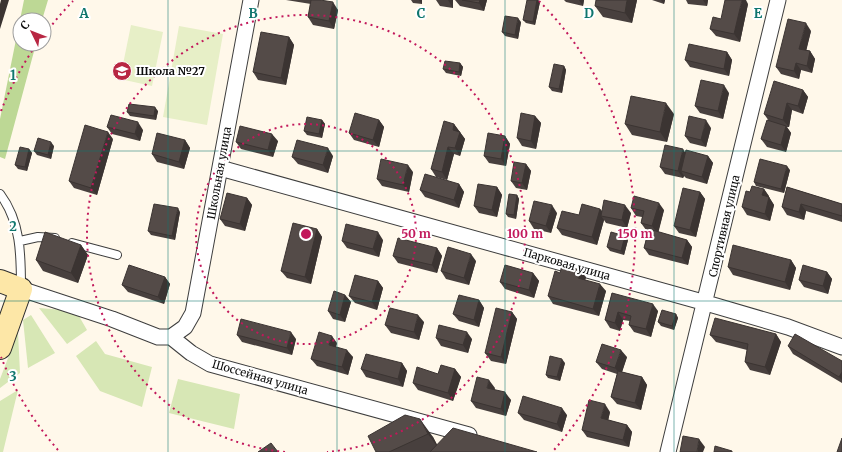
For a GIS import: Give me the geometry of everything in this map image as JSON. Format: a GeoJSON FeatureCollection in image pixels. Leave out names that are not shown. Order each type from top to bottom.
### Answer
{"type":"FeatureCollection","features":[{"type":"Feature","properties":{"kind":"street","name":"Школьная улица"},"geometry":{"type":"LineString","coordinates":[[171,337],[185,327],[193,313],[251,0]]}},
{"type":"Feature","properties":{"kind":"street","name":"Спортивная улица"},"geometry":{"type":"LineString","coordinates":[[668,452],[706,303],[778,0]]}},
{"type":"Feature","properties":{"kind":"street","name":"Парковая улица"},"geometry":{"type":"LineString","coordinates":[[220,168],[706,303],[788,327],[842,347]]}},
{"type":"Feature","properties":{"kind":"street"},"geometry":{"type":"LineString","coordinates":[[0,281],[112,319],[158,337],[171,337]]}},
{"type":"Feature","properties":{"kind":"street"},"geometry":{"type":"LineString","coordinates":[[0,348],[21,289]]}},
{"type":"Feature","properties":{"kind":"street","name":"Шоссейная улица"},"geometry":{"type":"LineString","coordinates":[[171,337],[190,354],[210,364],[485,439]]}},
{"type":"Feature","properties":{"kind":"lane"},"geometry":{"type":"LineString","coordinates":[[0,194],[7,204],[20,241],[21,289]]}},
{"type":"Feature","properties":{"kind":"lane"},"geometry":{"type":"LineString","coordinates":[[20,241],[38,237],[54,238],[117,256]]}},
{"type":"Feature","properties":{"kind":"green space"},"geometry":{"type":"Polygon","coordinates":[[[24,0],[48,0],[44,12],[22,12],[24,0]]]}},
{"type":"Feature","properties":{"kind":"green space"},"geometry":{"type":"Polygon","coordinates":[[[131,25],[163,32],[152,86],[120,79],[131,25]]]}},
{"type":"Feature","properties":{"kind":"green space"},"geometry":{"type":"Polygon","coordinates":[[[179,26],[223,34],[207,125],[163,117],[179,26]]]}},
{"type":"Feature","properties":{"kind":"green space"},"geometry":{"type":"Polygon","coordinates":[[[14,52],[34,52],[5,159],[0,157],[0,119],[14,52]]]}},
{"type":"Feature","properties":{"kind":"green space"},"geometry":{"type":"Polygon","coordinates":[[[39,308],[76,311],[87,330],[67,344],[39,308]]]}},
{"type":"Feature","properties":{"kind":"green space"},"geometry":{"type":"Polygon","coordinates":[[[31,315],[55,353],[28,368],[23,320],[31,315]]]}},
{"type":"Feature","properties":{"kind":"green space"},"geometry":{"type":"Polygon","coordinates":[[[18,332],[20,373],[0,388],[0,379],[18,332]]]}},
{"type":"Feature","properties":{"kind":"green space"},"geometry":{"type":"Polygon","coordinates":[[[96,341],[105,354],[152,367],[142,407],[100,391],[76,356],[96,341]]]}},
{"type":"Feature","properties":{"kind":"green space"},"geometry":{"type":"Polygon","coordinates":[[[178,379],[240,394],[234,429],[169,413],[178,379]]]}},
{"type":"Feature","properties":{"kind":"green space"},"geometry":{"type":"Polygon","coordinates":[[[18,390],[3,452],[0,452],[0,401],[18,390]]]}},
{"type":"Feature","properties":{"kind":"building"},"geometry":{"type":"Polygon","coordinates":[[[311,0],[333,2],[329,21],[308,17],[311,0]]]}},
{"type":"Feature","properties":{"kind":"building"},"geometry":{"type":"Polygon","coordinates":[[[462,0],[480,0],[479,3],[462,0]]]}},
{"type":"Feature","properties":{"kind":"building"},"geometry":{"type":"Polygon","coordinates":[[[527,0],[537,0],[533,22],[523,20],[527,0]]]}},
{"type":"Feature","properties":{"kind":"building"},"geometry":{"type":"Polygon","coordinates":[[[596,0],[627,0],[625,13],[595,6],[596,0]]]}},
{"type":"Feature","properties":{"kind":"building"},"geometry":{"type":"Polygon","coordinates":[[[725,0],[742,0],[734,34],[710,29],[713,17],[721,19],[725,0]]]}},
{"type":"Feature","properties":{"kind":"building"},"geometry":{"type":"Polygon","coordinates":[[[505,16],[518,18],[515,35],[502,32],[505,16]]]}},
{"type":"Feature","properties":{"kind":"building"},"geometry":{"type":"Polygon","coordinates":[[[788,19],[806,23],[799,49],[810,51],[807,66],[796,63],[794,71],[776,67],[788,19]]]}},
{"type":"Feature","properties":{"kind":"building"},"geometry":{"type":"Polygon","coordinates":[[[261,32],[289,37],[281,78],[253,72],[261,32]]]}},
{"type":"Feature","properties":{"kind":"building"},"geometry":{"type":"Polygon","coordinates":[[[689,44],[727,52],[724,69],[685,60],[689,44]]]}},
{"type":"Feature","properties":{"kind":"building"},"geometry":{"type":"Polygon","coordinates":[[[445,61],[460,63],[459,72],[443,69],[445,61]]]}},
{"type":"Feature","properties":{"kind":"building"},"geometry":{"type":"Polygon","coordinates":[[[554,64],[564,66],[559,89],[549,87],[554,64]]]}},
{"type":"Feature","properties":{"kind":"building"},"geometry":{"type":"Polygon","coordinates":[[[701,80],[724,85],[718,111],[695,106],[701,80]]]}},
{"type":"Feature","properties":{"kind":"building"},"geometry":{"type":"Polygon","coordinates":[[[774,81],[803,90],[798,106],[787,103],[783,120],[764,114],[774,81]]]}},
{"type":"Feature","properties":{"kind":"building"},"geometry":{"type":"Polygon","coordinates":[[[631,96],[666,103],[660,132],[625,124],[631,96]]]}},
{"type":"Feature","properties":{"kind":"building"},"geometry":{"type":"Polygon","coordinates":[[[129,104],[155,107],[154,116],[127,112],[129,104]]]}},
{"type":"Feature","properties":{"kind":"building"},"geometry":{"type":"Polygon","coordinates":[[[355,113],[379,120],[373,140],[349,133],[355,113]]]}},
{"type":"Feature","properties":{"kind":"building"},"geometry":{"type":"Polygon","coordinates":[[[521,113],[535,116],[531,141],[517,138],[521,113]]]}},
{"type":"Feature","properties":{"kind":"building"},"geometry":{"type":"Polygon","coordinates":[[[111,115],[138,122],[135,134],[107,127],[111,115]]]}},
{"type":"Feature","properties":{"kind":"building"},"geometry":{"type":"Polygon","coordinates":[[[689,116],[706,120],[701,140],[685,136],[689,116]]]}},
{"type":"Feature","properties":{"kind":"building"},"geometry":{"type":"Polygon","coordinates":[[[307,117],[322,120],[319,134],[304,131],[307,117]]]}},
{"type":"Feature","properties":{"kind":"building"},"geometry":{"type":"Polygon","coordinates":[[[767,120],[786,126],[781,145],[761,139],[767,120]]]}},
{"type":"Feature","properties":{"kind":"building"},"geometry":{"type":"Polygon","coordinates":[[[444,121],[454,124],[453,130],[460,132],[455,148],[448,147],[442,172],[431,169],[444,121]]]}},
{"type":"Feature","properties":{"kind":"building"},"geometry":{"type":"Polygon","coordinates":[[[85,125],[108,132],[91,188],[69,181],[85,125]]]}},
{"type":"Feature","properties":{"kind":"building"},"geometry":{"type":"Polygon","coordinates":[[[240,126],[272,134],[268,150],[236,142],[240,126]]]}},
{"type":"Feature","properties":{"kind":"building"},"geometry":{"type":"Polygon","coordinates":[[[157,133],[185,140],[179,162],[152,154],[157,133]]]}},
{"type":"Feature","properties":{"kind":"building"},"geometry":{"type":"Polygon","coordinates":[[[488,133],[505,136],[501,159],[484,156],[488,133]]]}},
{"type":"Feature","properties":{"kind":"building"},"geometry":{"type":"Polygon","coordinates":[[[38,138],[51,142],[48,155],[34,151],[38,138]]]}},
{"type":"Feature","properties":{"kind":"building"},"geometry":{"type":"Polygon","coordinates":[[[297,140],[328,148],[323,165],[292,157],[297,140]]]}},
{"type":"Feature","properties":{"kind":"building"},"geometry":{"type":"Polygon","coordinates":[[[665,145],[683,149],[678,171],[660,167],[665,145]]]}},
{"type":"Feature","properties":{"kind":"building"},"geometry":{"type":"Polygon","coordinates":[[[20,147],[29,149],[25,167],[15,165],[20,147]]]}},
{"type":"Feature","properties":{"kind":"building"},"geometry":{"type":"Polygon","coordinates":[[[686,150],[708,156],[702,177],[681,171],[686,150]]]}},
{"type":"Feature","properties":{"kind":"building"},"geometry":{"type":"Polygon","coordinates":[[[381,159],[408,165],[403,185],[377,179],[381,159]]]}},
{"type":"Feature","properties":{"kind":"building"},"geometry":{"type":"Polygon","coordinates":[[[760,159],[787,166],[781,189],[754,182],[760,159]]]}},
{"type":"Feature","properties":{"kind":"building"},"geometry":{"type":"Polygon","coordinates":[[[514,162],[526,164],[522,183],[511,181],[514,162]]]}},
{"type":"Feature","properties":{"kind":"building"},"geometry":{"type":"Polygon","coordinates":[[[425,174],[459,184],[454,200],[420,190],[425,174]]]}},
{"type":"Feature","properties":{"kind":"building"},"geometry":{"type":"Polygon","coordinates":[[[478,184],[497,187],[492,210],[474,206],[478,184]]]}},
{"type":"Feature","properties":{"kind":"building"},"geometry":{"type":"Polygon","coordinates":[[[752,186],[764,189],[762,195],[769,197],[765,214],[742,207],[746,191],[750,192],[752,186]]]}},
{"type":"Feature","properties":{"kind":"building"},"geometry":{"type":"Polygon","coordinates":[[[787,187],[842,204],[842,216],[801,204],[799,212],[782,207],[787,187]]]}},
{"type":"Feature","properties":{"kind":"building"},"geometry":{"type":"Polygon","coordinates":[[[683,188],[700,192],[690,230],[674,226],[683,188]]]}},
{"type":"Feature","properties":{"kind":"building"},"geometry":{"type":"Polygon","coordinates":[[[227,193],[247,198],[240,224],[220,219],[227,193]]]}},
{"type":"Feature","properties":{"kind":"building"},"geometry":{"type":"Polygon","coordinates":[[[509,194],[517,195],[514,215],[506,214],[509,194]]]}},
{"type":"Feature","properties":{"kind":"building"},"geometry":{"type":"Polygon","coordinates":[[[634,196],[659,203],[652,226],[641,223],[644,211],[631,208],[634,196]]]}},
{"type":"Feature","properties":{"kind":"building"},"geometry":{"type":"Polygon","coordinates":[[[604,200],[625,205],[622,220],[601,216],[604,200]]]}},
{"type":"Feature","properties":{"kind":"building"},"geometry":{"type":"Polygon","coordinates":[[[534,201],[552,205],[546,226],[529,221],[534,201]]]}},
{"type":"Feature","properties":{"kind":"building"},"geometry":{"type":"Polygon","coordinates":[[[154,204],[178,208],[172,236],[148,231],[154,204]]]}},
{"type":"Feature","properties":{"kind":"building"},"geometry":{"type":"Polygon","coordinates":[[[582,204],[600,209],[592,237],[557,228],[562,211],[579,215],[582,204]]]}},
{"type":"Feature","properties":{"kind":"building"},"geometry":{"type":"Polygon","coordinates":[[[293,223],[317,229],[305,277],[281,271],[293,223]]]}},
{"type":"Feature","properties":{"kind":"building"},"geometry":{"type":"Polygon","coordinates":[[[346,224],[378,232],[373,249],[342,241],[346,224]]]}},
{"type":"Feature","properties":{"kind":"building"},"geometry":{"type":"Polygon","coordinates":[[[649,229],[687,240],[682,258],[644,248],[649,229]]]}},
{"type":"Feature","properties":{"kind":"building"},"geometry":{"type":"Polygon","coordinates":[[[45,232],[81,245],[71,273],[36,260],[45,232]]]}},
{"type":"Feature","properties":{"kind":"building"},"geometry":{"type":"Polygon","coordinates":[[[611,232],[625,236],[621,251],[607,247],[611,232]]]}},
{"type":"Feature","properties":{"kind":"building"},"geometry":{"type":"Polygon","coordinates":[[[398,238],[437,248],[432,265],[393,256],[398,238]]]}},
{"type":"Feature","properties":{"kind":"building"},"geometry":{"type":"Polygon","coordinates":[[[733,245],[791,260],[785,282],[728,267],[733,245]]]}},
{"type":"Feature","properties":{"kind":"building"},"geometry":{"type":"Polygon","coordinates":[[[448,247],[471,254],[464,278],[441,271],[448,247]]]}},
{"type":"Feature","properties":{"kind":"building"},"geometry":{"type":"Polygon","coordinates":[[[129,265],[165,277],[158,297],[122,285],[129,265]]]}},
{"type":"Feature","properties":{"kind":"building"},"geometry":{"type":"Polygon","coordinates":[[[505,265],[533,273],[529,290],[500,282],[505,265]]]}},
{"type":"Feature","properties":{"kind":"building"},"geometry":{"type":"Polygon","coordinates":[[[562,265],[580,270],[578,278],[600,284],[593,309],[548,296],[555,271],[560,273],[562,265]]]}},
{"type":"Feature","properties":{"kind":"building"},"geometry":{"type":"Polygon","coordinates":[[[803,265],[827,272],[823,286],[799,280],[803,265]]]}},
{"type":"Feature","properties":{"kind":"building"},"geometry":{"type":"Polygon","coordinates":[[[355,275],[378,281],[372,302],[349,296],[355,275]]]}},
{"type":"Feature","properties":{"kind":"building"},"geometry":{"type":"Polygon","coordinates":[[[334,291],[345,295],[340,315],[328,311],[334,291]]]}},
{"type":"Feature","properties":{"kind":"building"},"geometry":{"type":"Polygon","coordinates":[[[612,293],[653,304],[646,329],[629,325],[631,316],[618,312],[615,323],[605,320],[612,293]]]}},
{"type":"Feature","properties":{"kind":"building"},"geometry":{"type":"Polygon","coordinates":[[[459,295],[479,300],[474,320],[453,314],[459,295]]]}},
{"type":"Feature","properties":{"kind":"building"},"geometry":{"type":"Polygon","coordinates":[[[390,308],[418,315],[414,332],[385,325],[390,308]]]}},
{"type":"Feature","properties":{"kind":"building"},"geometry":{"type":"Polygon","coordinates":[[[496,308],[512,312],[501,357],[485,353],[496,308]]]}},
{"type":"Feature","properties":{"kind":"building"},"geometry":{"type":"Polygon","coordinates":[[[662,310],[676,314],[672,326],[658,322],[662,310]]]}},
{"type":"Feature","properties":{"kind":"building"},"geometry":{"type":"Polygon","coordinates":[[[715,318],[776,334],[765,367],[745,362],[748,344],[710,335],[715,318]]]}},
{"type":"Feature","properties":{"kind":"building"},"geometry":{"type":"Polygon","coordinates":[[[241,319],[291,332],[287,348],[237,335],[241,319]]]}},
{"type":"Feature","properties":{"kind":"building"},"geometry":{"type":"Polygon","coordinates":[[[439,325],[467,332],[463,345],[436,338],[439,325]]]}},
{"type":"Feature","properties":{"kind":"building"},"geometry":{"type":"Polygon","coordinates":[[[319,332],[332,336],[329,345],[347,350],[342,367],[311,359],[319,332]]]}},
{"type":"Feature","properties":{"kind":"building"},"geometry":{"type":"Polygon","coordinates":[[[795,334],[842,361],[842,372],[839,377],[788,346],[795,334]]]}},
{"type":"Feature","properties":{"kind":"building"},"geometry":{"type":"Polygon","coordinates":[[[602,344],[621,350],[615,368],[596,362],[602,344]]]}},
{"type":"Feature","properties":{"kind":"building"},"geometry":{"type":"Polygon","coordinates":[[[366,354],[402,363],[398,379],[361,369],[366,354]]]}},
{"type":"Feature","properties":{"kind":"building"},"geometry":{"type":"Polygon","coordinates":[[[550,356],[562,359],[557,377],[546,375],[550,356]]]}},
{"type":"Feature","properties":{"kind":"building"},"geometry":{"type":"Polygon","coordinates":[[[441,365],[455,369],[448,393],[413,383],[417,367],[438,374],[441,365]]]}},
{"type":"Feature","properties":{"kind":"building"},"geometry":{"type":"Polygon","coordinates":[[[618,371],[642,377],[635,403],[611,397],[618,371]]]}},
{"type":"Feature","properties":{"kind":"building"},"geometry":{"type":"Polygon","coordinates":[[[477,377],[489,380],[487,388],[505,392],[501,409],[471,401],[477,377]]]}},
{"type":"Feature","properties":{"kind":"building"},"geometry":{"type":"Polygon","coordinates":[[[523,396],[562,408],[557,424],[518,413],[523,396]]]}},
{"type":"Feature","properties":{"kind":"building"},"geometry":{"type":"Polygon","coordinates":[[[589,400],[605,404],[601,418],[627,425],[623,440],[582,430],[589,400]]]}},
{"type":"Feature","properties":{"kind":"building"},"geometry":{"type":"Polygon","coordinates":[[[405,415],[420,419],[428,434],[389,452],[376,452],[368,436],[405,415]]]}},
{"type":"Feature","properties":{"kind":"building"},"geometry":{"type":"Polygon","coordinates":[[[453,428],[537,452],[430,452],[453,428]]]}},
{"type":"Feature","properties":{"kind":"building"},"geometry":{"type":"Polygon","coordinates":[[[683,436],[699,439],[697,452],[680,452],[683,436]]]}},
{"type":"Feature","properties":{"kind":"building"},"geometry":{"type":"Polygon","coordinates":[[[842,438],[842,452],[837,452],[842,438]]]}},
{"type":"Feature","properties":{"kind":"building"},"geometry":{"type":"Polygon","coordinates":[[[271,443],[278,452],[258,452],[271,443]]]}},
{"type":"Feature","properties":{"kind":"building"},"geometry":{"type":"Polygon","coordinates":[[[715,446],[732,451],[732,452],[714,452],[715,446]]]}},
{"type":"Feature","properties":{"kind":"place","name":"Школа №27"},"geometry":{"type":"Point","coordinates":[122,71]}}]}
